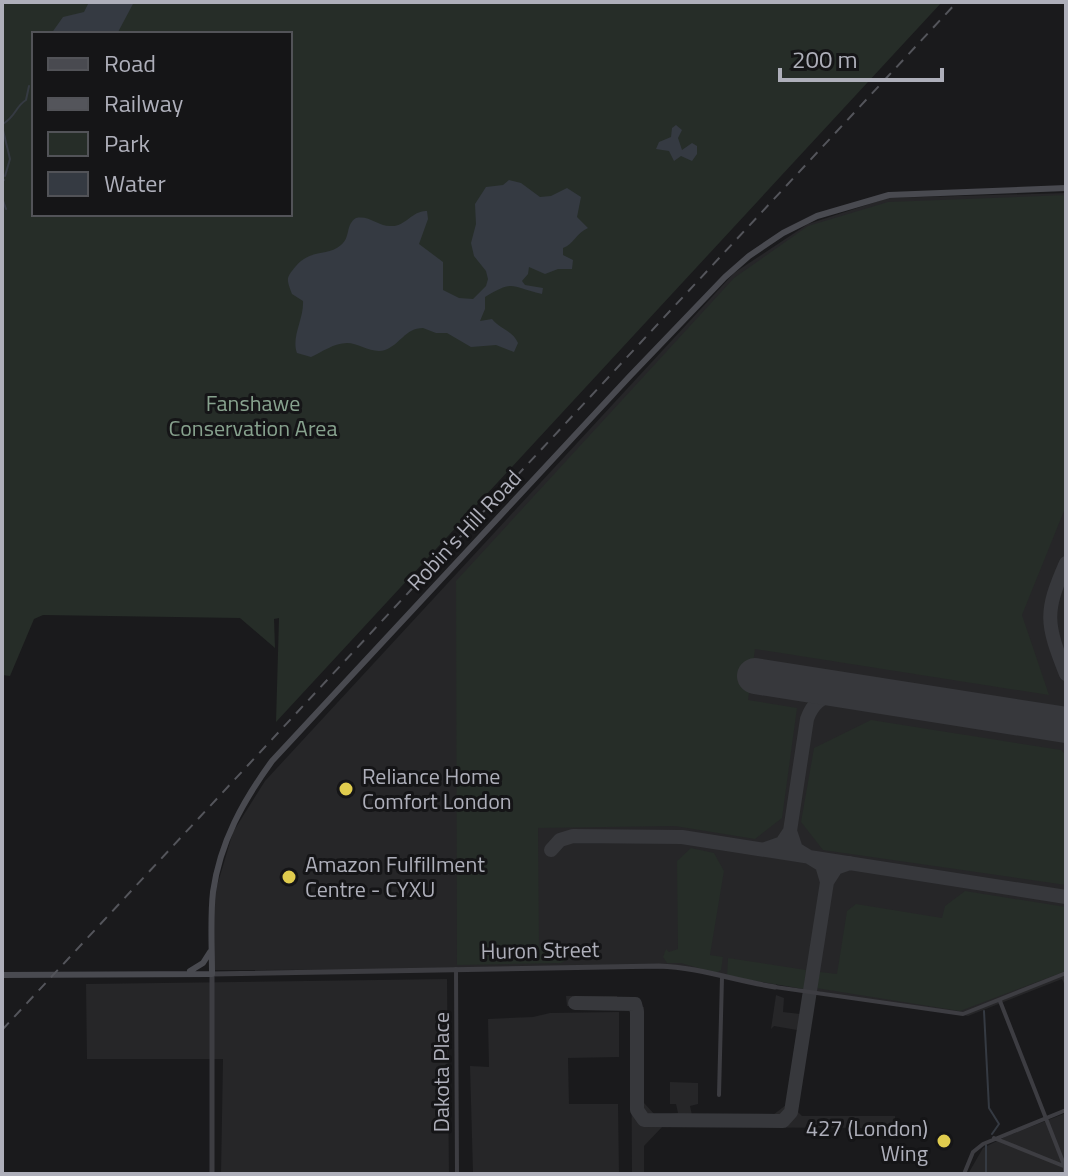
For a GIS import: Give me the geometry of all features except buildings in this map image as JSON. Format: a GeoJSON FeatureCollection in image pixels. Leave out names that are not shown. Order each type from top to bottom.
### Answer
{"type":"FeatureCollection","features":[{"type":"Feature","properties":{"kind":"main road","name":"Robin's Hill Road"},"geometry":{"type":"LineString","coordinates":[[212,974],[213,895],[218,866],[246,798],[272,761],[725,277],[783,233],[851,204],[889,195],[1066,188]]}},
{"type":"Feature","properties":{"kind":"main road"},"geometry":{"type":"LineString","coordinates":[[182,973],[203,963],[212,945]]}},
{"type":"Feature","properties":{"kind":"main road","name":"Huron Street"},"geometry":{"type":"LineString","coordinates":[[2,975],[212,974]]}},
{"type":"Feature","properties":{"kind":"street","name":"Huron Street"},"geometry":{"type":"LineString","coordinates":[[212,974],[659,966],[691,968],[775,987],[952,1014],[963,1014],[1065,974]]}},
{"type":"Feature","properties":{"kind":"street","name":"Dakota Place"},"geometry":{"type":"LineString","coordinates":[[456,969],[457,1174]]}},
{"type":"Feature","properties":{"kind":"street","name":"Robin's Hill Road"},"geometry":{"type":"LineString","coordinates":[[212,974],[212,1174]]}},
{"type":"Feature","properties":{"kind":"street"},"geometry":{"type":"LineString","coordinates":[[1065,974],[1066,981]]}},
{"type":"Feature","properties":{"kind":"street"},"geometry":{"type":"LineString","coordinates":[[719,1095],[722,977]]}},
{"type":"Feature","properties":{"kind":"street"},"geometry":{"type":"LineString","coordinates":[[1000,1000],[1066,1167],[1065,1174]]}},
{"type":"Feature","properties":{"kind":"street"},"geometry":{"type":"LineString","coordinates":[[964,1174],[973,1152],[994,1138],[1066,1110]]}},
{"type":"Feature","properties":{"kind":"street"},"geometry":{"type":"LineString","coordinates":[[994,1138],[1066,1167]]}},
{"type":"Feature","properties":{"kind":"shaded area"},"geometry":{"type":"Polygon","coordinates":[[[1066,193],[1066,988],[1062,979],[968,1016],[816,991],[797,1111],[802,1116],[895,1116],[895,1128],[662,1127],[644,1146],[644,1174],[632,1174],[631,1007],[567,1006],[566,996],[617,996],[617,1000],[637,999],[638,1007],[644,1007],[644,1103],[656,1116],[678,1113],[676,1104],[670,1104],[670,1082],[698,1083],[698,1104],[690,1106],[692,1115],[773,1115],[786,1105],[797,1030],[774,1026],[771,1029],[776,995],[784,998],[783,1012],[800,1014],[804,989],[683,969],[214,970],[214,896],[233,832],[265,781],[734,273],[808,224],[888,198],[1066,193]]]}},
{"type":"Feature","properties":{"kind":"shaded area"},"geometry":{"type":"Polygon","coordinates":[[[447,979],[449,1174],[221,1174],[223,1059],[87,1059],[86,984],[447,979]]]}},
{"type":"Feature","properties":{"kind":"shaded area"},"geometry":{"type":"Polygon","coordinates":[[[619,1012],[619,1057],[568,1058],[569,1104],[618,1104],[619,1174],[473,1173],[470,1066],[489,1067],[488,1019],[550,1013],[619,1012]]]}},
{"type":"Feature","properties":{"kind":"shaded area"},"geometry":{"type":"Polygon","coordinates":[[[1066,1113],[1066,1174],[968,1174],[983,1148],[1066,1113]]]}},
{"type":"Feature","properties":{"kind":"green space","name":"Fanshawe Conservation Area"},"geometry":{"type":"Polygon","coordinates":[[[2,2],[942,2],[276,722],[279,618],[274,619],[275,648],[240,618],[43,615],[34,619],[10,676],[2,675],[2,2]]]}},
{"type":"Feature","properties":{"kind":"green space"},"geometry":{"type":"Polygon","coordinates":[[[1066,195],[1066,506],[1022,615],[1049,695],[755,649],[748,700],[797,708],[782,818],[755,839],[675,826],[538,828],[539,946],[543,946],[544,950],[564,951],[566,946],[569,949],[568,959],[561,963],[457,965],[456,581],[734,278],[808,226],[888,202],[1066,195]]]}},
{"type":"Feature","properties":{"kind":"green space"},"geometry":{"type":"Polygon","coordinates":[[[871,720],[1061,750],[1066,755],[1066,885],[823,850],[801,822],[814,748],[871,720]]]}},
{"type":"Feature","properties":{"kind":"green space"},"geometry":{"type":"Polygon","coordinates":[[[691,848],[714,853],[724,871],[710,955],[723,957],[721,970],[716,973],[681,963],[667,963],[663,957],[666,949],[669,952],[678,949],[677,861],[691,848]]]}},
{"type":"Feature","properties":{"kind":"green space"},"geometry":{"type":"Polygon","coordinates":[[[965,891],[1066,907],[1066,971],[960,1011],[816,988],[820,972],[837,974],[847,911],[856,904],[942,918],[945,906],[965,891]]]}},
{"type":"Feature","properties":{"kind":"green space"},"geometry":{"type":"Polygon","coordinates":[[[728,958],[806,970],[804,989],[727,976],[728,958]]]}},
{"type":"Feature","properties":{"kind":"water"},"geometry":{"type":"Polygon","coordinates":[[[89,2],[134,2],[118,32],[52,32],[63,17],[84,12],[89,2]]]}},
{"type":"Feature","properties":{"kind":"water"},"geometry":{"type":"Polygon","coordinates":[[[676,125],[682,130],[678,138],[682,150],[692,143],[697,146],[697,154],[692,161],[681,156],[674,161],[669,151],[656,149],[659,142],[671,137],[672,128],[676,125]]]}},
{"type":"Feature","properties":{"kind":"water"},"geometry":{"type":"Polygon","coordinates":[[[509,180],[521,183],[540,197],[551,196],[567,188],[581,197],[577,217],[588,228],[563,248],[563,255],[573,260],[572,269],[558,269],[545,274],[529,267],[522,281],[525,285],[543,288],[542,294],[508,286],[485,297],[485,309],[480,321],[492,319],[513,336],[518,343],[514,352],[496,345],[471,347],[447,333],[423,328],[412,331],[385,350],[375,351],[342,343],[311,357],[297,353],[303,301],[292,294],[289,276],[302,260],[341,245],[356,218],[392,226],[427,211],[428,219],[419,244],[443,262],[443,290],[459,298],[473,299],[486,286],[488,279],[486,271],[474,256],[471,243],[476,224],[475,204],[486,187],[503,185],[509,180]]]}},
{"type":"Feature","properties":{"kind":"waterway"},"geometry":{"type":"LineString","coordinates":[[3,124],[26,100],[29,86]]}},
{"type":"Feature","properties":{"kind":"waterway"},"geometry":{"type":"LineString","coordinates":[[2,126],[10,159],[5,176]]}},
{"type":"Feature","properties":{"kind":"waterway"},"geometry":{"type":"LineString","coordinates":[[2,198],[6,209]]}},
{"type":"Feature","properties":{"kind":"waterway"},"geometry":{"type":"LineString","coordinates":[[984,1011],[989,1108],[999,1124],[992,1134]]}},
{"type":"Feature","properties":{"kind":"waterway"},"geometry":{"type":"LineString","coordinates":[[986,1145],[986,1174]]}},
{"type":"Feature","properties":{"kind":"taxiway"},"geometry":{"type":"LineString","coordinates":[[1066,563],[1054,594],[1050,618],[1054,642],[1066,674]]}},
{"type":"Feature","properties":{"kind":"taxiway"},"geometry":{"type":"LineString","coordinates":[[790,831],[807,719],[814,706],[822,698],[845,693],[897,700]]}},
{"type":"Feature","properties":{"kind":"taxiway"},"geometry":{"type":"LineString","coordinates":[[765,849],[782,843],[790,831],[796,849],[822,865],[827,882],[836,868],[850,863]]}},
{"type":"Feature","properties":{"kind":"taxiway"},"geometry":{"type":"LineString","coordinates":[[551,850],[560,840],[573,836],[682,837],[1066,897]]}},
{"type":"Feature","properties":{"kind":"taxiway"},"geometry":{"type":"LineString","coordinates":[[575,1003],[635,1004],[637,1110],[644,1120],[783,1121],[791,1112],[827,882]]}},
{"type":"Feature","properties":{"kind":"runway"},"geometry":{"type":"LineString","coordinates":[[755,676],[1066,725]]}},
{"type":"Feature","properties":{"kind":"railway"},"geometry":{"type":"LineString","coordinates":[[2,1030],[957,2]]}},
{"type":"Feature","properties":{"kind":"place","name":"Reliance Home Comfort London"},"geometry":{"type":"Point","coordinates":[346,789]}},
{"type":"Feature","properties":{"kind":"place","name":"Amazon Fulfillment Centre - CYXU"},"geometry":{"type":"Point","coordinates":[289,877]}},
{"type":"Feature","properties":{"kind":"place","name":"427 (London) Wing"},"geometry":{"type":"Point","coordinates":[944,1141]}}]}
